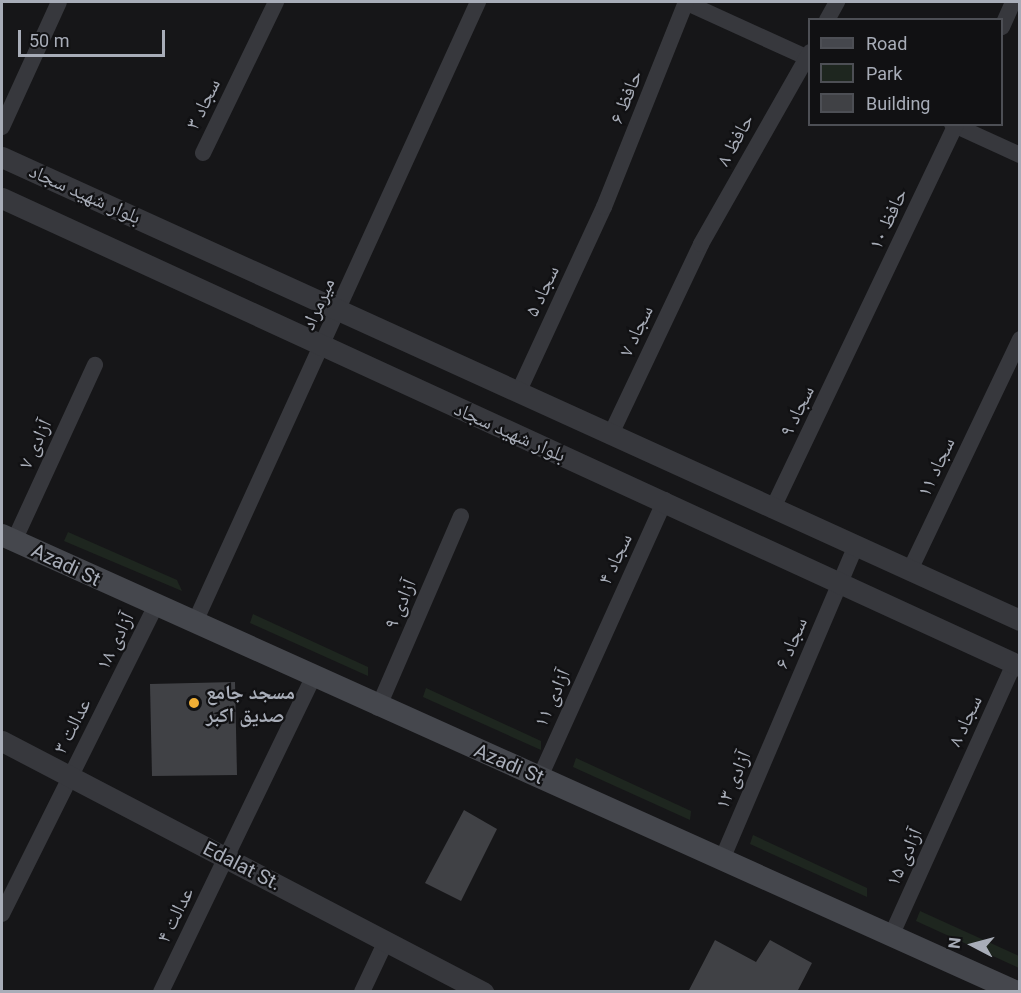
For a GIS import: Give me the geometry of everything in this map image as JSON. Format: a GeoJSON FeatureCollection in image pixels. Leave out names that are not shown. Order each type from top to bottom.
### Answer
{"type":"FeatureCollection","features":[{"type":"Feature","properties":{"kind":"main road","name":"Azadi St"},"geometry":{"type":"LineString","coordinates":[[8,538],[155,607],[195,622],[312,679],[723,857],[1017,992]]}},
{"type":"Feature","properties":{"kind":"street"},"geometry":{"type":"LineString","coordinates":[[2,127],[59,2]]}},
{"type":"Feature","properties":{"kind":"street","name":"سجاد ۳"},"geometry":{"type":"LineString","coordinates":[[202,153],[276,2]]}},
{"type":"Feature","properties":{"kind":"street","name":"میرمراد"},"geometry":{"type":"LineString","coordinates":[[195,622],[323,346],[478,2]]}},
{"type":"Feature","properties":{"kind":"street"},"geometry":{"type":"LineString","coordinates":[[686,2],[808,56]]}},
{"type":"Feature","properties":{"kind":"street","name":"حافظ ۶"},"geometry":{"type":"LineString","coordinates":[[604,207],[686,2]]}},
{"type":"Feature","properties":{"kind":"street"},"geometry":{"type":"LineString","coordinates":[[828,18],[837,2]]}},
{"type":"Feature","properties":{"kind":"street"},"geometry":{"type":"LineString","coordinates":[[1003,25],[1013,2]]}},
{"type":"Feature","properties":{"kind":"street","name":"حافظ ۸"},"geometry":{"type":"LineString","coordinates":[[701,244],[808,56]]}},
{"type":"Feature","properties":{"kind":"street","name":"حافظ ۱۰"},"geometry":{"type":"LineString","coordinates":[[859,329],[954,126]]}},
{"type":"Feature","properties":{"kind":"street"},"geometry":{"type":"LineString","coordinates":[[956,126],[1020,156]]}},
{"type":"Feature","properties":{"kind":"street","name":"بلوار شهید سجاد"},"geometry":{"type":"LineString","coordinates":[[2,157],[772,510],[1020,620]]}},
{"type":"Feature","properties":{"kind":"street","name":"بلوار شهید سجاد"},"geometry":{"type":"LineString","coordinates":[[2,198],[665,500],[1017,665]]}},
{"type":"Feature","properties":{"kind":"street","name":"سجاد ۵"},"geometry":{"type":"LineString","coordinates":[[518,393],[604,207]]}},
{"type":"Feature","properties":{"kind":"street","name":"سجاد ۷"},"geometry":{"type":"LineString","coordinates":[[610,436],[701,244]]}},
{"type":"Feature","properties":{"kind":"street","name":"سجاد ۹"},"geometry":{"type":"LineString","coordinates":[[772,510],[859,329]]}},
{"type":"Feature","properties":{"kind":"street","name":"سجاد ۱۱"},"geometry":{"type":"LineString","coordinates":[[910,570],[1020,339]]}},
{"type":"Feature","properties":{"kind":"street","name":"آزادی ۷"},"geometry":{"type":"LineString","coordinates":[[8,538],[95,365]]}},
{"type":"Feature","properties":{"kind":"street","name":"سجاد ۴"},"geometry":{"type":"LineString","coordinates":[[603,635],[665,500]]}},
{"type":"Feature","properties":{"kind":"street","name":"آزادی ۹"},"geometry":{"type":"LineString","coordinates":[[378,708],[461,516]]}},
{"type":"Feature","properties":{"kind":"street","name":"سجاد ۶"},"geometry":{"type":"LineString","coordinates":[[782,720],[855,547]]}},
{"type":"Feature","properties":{"kind":"street","name":"آزادی ۱۸"},"geometry":{"type":"LineString","coordinates":[[112,693],[155,607]]}},
{"type":"Feature","properties":{"kind":"street","name":"آزادی ۱۱"},"geometry":{"type":"LineString","coordinates":[[540,777],[603,635]]}},
{"type":"Feature","properties":{"kind":"street","name":"سجاد ۸"},"geometry":{"type":"LineString","coordinates":[[954,796],[1017,665]]}},
{"type":"Feature","properties":{"kind":"street","name":"عدالت ۴"},"geometry":{"type":"LineString","coordinates":[[161,992],[312,679]]}},
{"type":"Feature","properties":{"kind":"street","name":"عدالت ۳"},"geometry":{"type":"LineString","coordinates":[[2,914],[112,693]]}},
{"type":"Feature","properties":{"kind":"street","name":"آزادی ۱۳"},"geometry":{"type":"LineString","coordinates":[[723,857],[782,720]]}},
{"type":"Feature","properties":{"kind":"street","name":"Edalat St."},"geometry":{"type":"LineString","coordinates":[[2,741],[483,992]]}},
{"type":"Feature","properties":{"kind":"street","name":"آزادی ۱۵"},"geometry":{"type":"LineString","coordinates":[[892,934],[954,796]]}},
{"type":"Feature","properties":{"kind":"street"},"geometry":{"type":"LineString","coordinates":[[362,992],[386,941]]}},
{"type":"Feature","properties":{"kind":"green space"},"geometry":{"type":"Polygon","coordinates":[[[68,532],[177,580],[182,591],[64,541],[68,532]]]}},
{"type":"Feature","properties":{"kind":"green space"},"geometry":{"type":"Polygon","coordinates":[[[253,614],[368,667],[368,676],[250,623],[253,614]]]}},
{"type":"Feature","properties":{"kind":"green space"},"geometry":{"type":"Polygon","coordinates":[[[426,688],[541,741],[541,750],[423,697],[426,688]]]}},
{"type":"Feature","properties":{"kind":"green space"},"geometry":{"type":"Polygon","coordinates":[[[576,758],[691,811],[690,820],[573,767],[576,758]]]}},
{"type":"Feature","properties":{"kind":"green space"},"geometry":{"type":"Polygon","coordinates":[[[753,835],[867,888],[867,897],[750,844],[753,835]]]}},
{"type":"Feature","properties":{"kind":"green space"},"geometry":{"type":"Polygon","coordinates":[[[920,911],[1019,956],[1019,968],[916,921],[920,911]]]}},
{"type":"Feature","properties":{"kind":"building"},"geometry":{"type":"Polygon","coordinates":[[[235,682],[237,775],[152,776],[150,684],[235,682]]]}},
{"type":"Feature","properties":{"kind":"building"},"geometry":{"type":"Polygon","coordinates":[[[464,810],[497,829],[461,901],[425,883],[464,810]]]}},
{"type":"Feature","properties":{"kind":"building"},"geometry":{"type":"Polygon","coordinates":[[[715,940],[756,962],[770,940],[812,963],[797,992],[688,992],[715,940]]]}},
{"type":"Feature","properties":{"kind":"place","name":"مسجد جامع صدیق اکبر"},"geometry":{"type":"Point","coordinates":[194,703]}}]}
